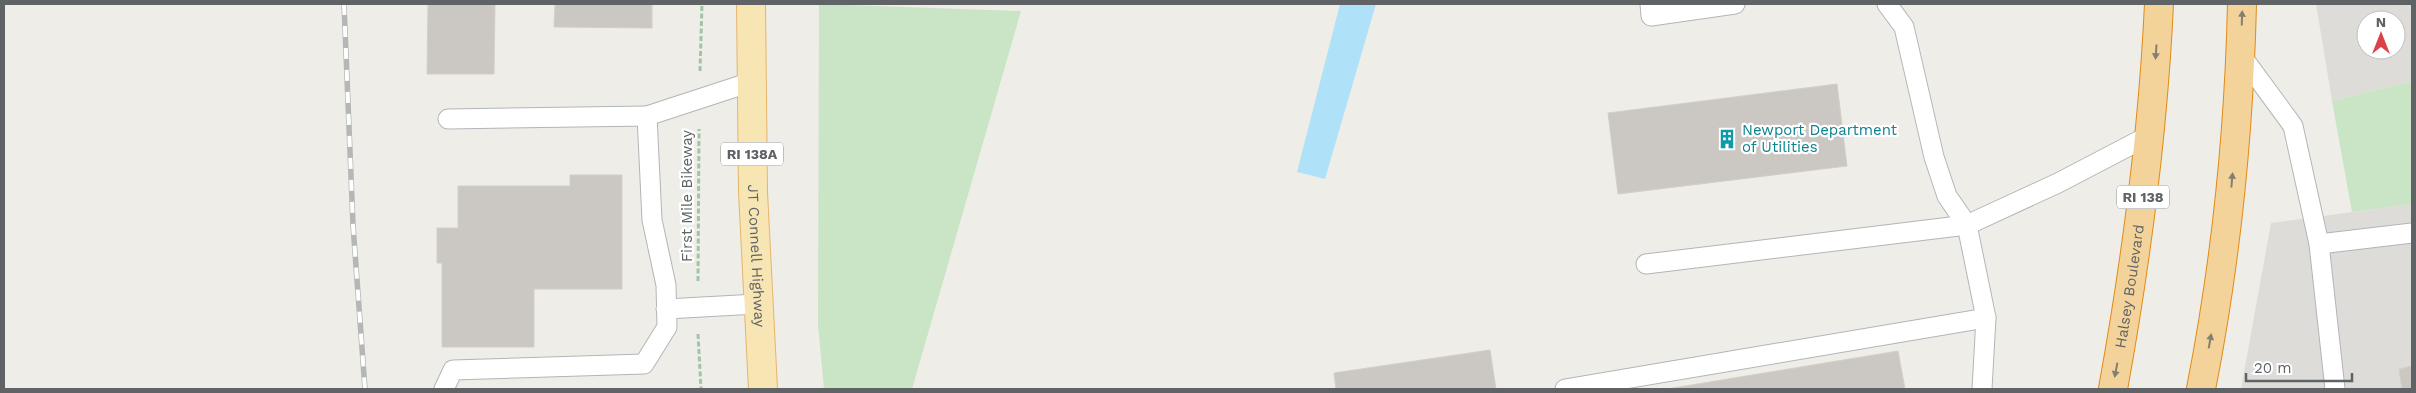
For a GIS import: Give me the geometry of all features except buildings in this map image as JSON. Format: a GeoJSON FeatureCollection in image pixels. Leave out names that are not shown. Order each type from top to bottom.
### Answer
{"type":"FeatureCollection","features":[{"type":"Feature","properties":{"kind":"highway","name":"Halsey Boulevard"},"geometry":{"type":"LineString","coordinates":[[2112,389],[2134,266],[2150,135],[2159,4]]}},
{"type":"Feature","properties":{"kind":"highway"},"geometry":{"type":"LineString","coordinates":[[2201,389],[2225,240],[2241,55],[2242,4]]}},
{"type":"Feature","properties":{"kind":"main road","name":"JT Connell Highway"},"geometry":{"type":"LineString","coordinates":[[752,4],[751,82],[757,304],[763,389]]}},
{"type":"Feature","properties":{"kind":"lane"},"geometry":{"type":"LineString","coordinates":[[1650,4],[1652,16],[1736,4]]}},
{"type":"Feature","properties":{"kind":"lane"},"geometry":{"type":"LineString","coordinates":[[1886,4],[1904,27],[1934,157],[1947,196],[1967,225],[1986,318],[1982,389]]}},
{"type":"Feature","properties":{"kind":"lane"},"geometry":{"type":"LineString","coordinates":[[2241,55],[2293,126],[2320,244],[2335,389]]}},
{"type":"Feature","properties":{"kind":"lane"},"geometry":{"type":"LineString","coordinates":[[448,119],[647,116],[751,82]]}},
{"type":"Feature","properties":{"kind":"lane"},"geometry":{"type":"LineString","coordinates":[[444,389],[453,370],[644,364],[667,327],[666,285],[652,220],[647,116]]}},
{"type":"Feature","properties":{"kind":"lane"},"geometry":{"type":"LineString","coordinates":[[1646,264],[1967,225],[2058,183],[2150,135]]}},
{"type":"Feature","properties":{"kind":"lane"},"geometry":{"type":"LineString","coordinates":[[2320,244],[2412,233]]}},
{"type":"Feature","properties":{"kind":"lane"},"geometry":{"type":"LineString","coordinates":[[666,309],[757,304]]}},
{"type":"Feature","properties":{"kind":"lane"},"geometry":{"type":"LineString","coordinates":[[1565,389],[1986,318]]}},
{"type":"Feature","properties":{"kind":"path","name":"First Mile Bikeway"},"geometry":{"type":"LineString","coordinates":[[701,389],[698,307],[699,98],[702,4]]}},
{"type":"Feature","properties":{"kind":"shaded area"},"geometry":{"type":"Polygon","coordinates":[[[2316,4],[2412,4],[2412,81],[2332,101],[2316,4]]]}},
{"type":"Feature","properties":{"kind":"shaded area"},"geometry":{"type":"Polygon","coordinates":[[[2412,204],[2412,389],[2241,389],[2271,223],[2412,204]]]}},
{"type":"Feature","properties":{"kind":"green space"},"geometry":{"type":"Polygon","coordinates":[[[819,4],[1021,11],[912,389],[824,389],[818,324],[819,4]]]}},
{"type":"Feature","properties":{"kind":"green space"},"geometry":{"type":"Polygon","coordinates":[[[2412,81],[2412,204],[2352,212],[2332,101],[2412,81]]]}},
{"type":"Feature","properties":{"kind":"water"},"geometry":{"type":"Polygon","coordinates":[[[1340,4],[1376,4],[1325,179],[1297,172],[1340,4]]]}},
{"type":"Feature","properties":{"kind":"railway"},"geometry":{"type":"LineString","coordinates":[[344,4],[353,225],[365,389]]}},
{"type":"Feature","properties":{"kind":"place","name":"Newport Department of Utilities"},"geometry":{"type":"Point","coordinates":[1727,139]}}]}
